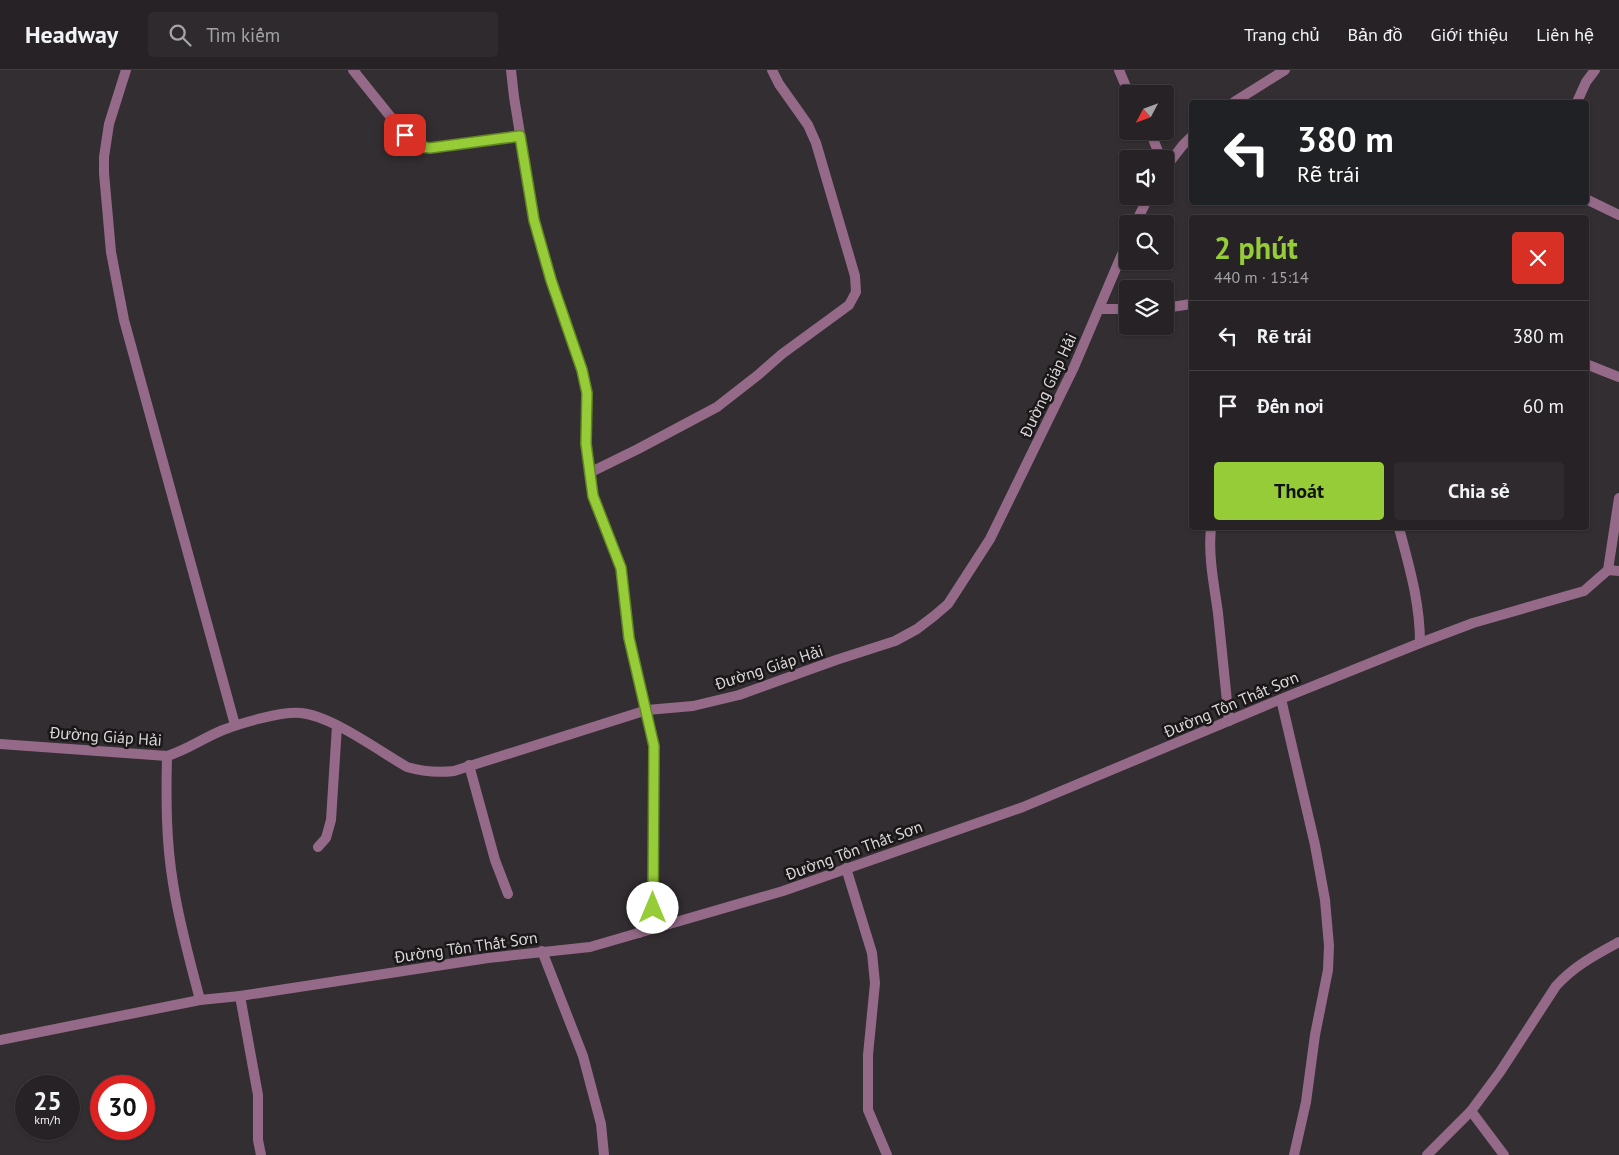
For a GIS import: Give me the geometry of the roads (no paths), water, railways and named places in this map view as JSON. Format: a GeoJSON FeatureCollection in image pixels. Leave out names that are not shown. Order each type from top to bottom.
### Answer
{"type":"FeatureCollection","features":[{"type":"Feature","properties":{"kind":"street"},"geometry":{"type":"LineString","coordinates":[[126,70],[110,124],[104,157],[111,252],[124,320],[235,726]]}},
{"type":"Feature","properties":{"kind":"street"},"geometry":{"type":"LineString","coordinates":[[353,70],[405,135],[417,146],[430,148],[520,136]]}},
{"type":"Feature","properties":{"kind":"street"},"geometry":{"type":"LineString","coordinates":[[511,70],[534,220],[549,274],[582,370],[587,393],[586,444],[593,496],[621,568],[629,638],[654,746],[653,908],[638,933]]}},
{"type":"Feature","properties":{"kind":"street"},"geometry":{"type":"LineString","coordinates":[[589,473],[716,407],[782,354],[844,309],[853,299],[856,285],[855,276],[820,155],[808,125],[779,84],[772,70]]}},
{"type":"Feature","properties":{"kind":"street"},"geometry":{"type":"LineString","coordinates":[[1119,70],[1125,85]]}},
{"type":"Feature","properties":{"kind":"street"},"geometry":{"type":"LineString","coordinates":[[1237,100],[1286,70]]}},
{"type":"Feature","properties":{"kind":"street"},"geometry":{"type":"LineString","coordinates":[[1578,100],[1586,82],[1595,70]]}},
{"type":"Feature","properties":{"kind":"street"},"geometry":{"type":"LineString","coordinates":[[1174,156],[1189,139]]}},
{"type":"Feature","properties":{"kind":"street"},"geometry":{"type":"LineString","coordinates":[[1589,200],[1619,215]]}},
{"type":"Feature","properties":{"kind":"street","name":"Đường Giáp Hải"},"geometry":{"type":"LineString","coordinates":[[0,744],[167,756],[235,726],[295,712],[313,715],[337,726],[399,762],[420,771],[454,771],[647,710],[693,706],[738,695],[896,641],[917,629],[948,604],[990,539],[1074,367],[1119,262]]}},
{"type":"Feature","properties":{"kind":"street"},"geometry":{"type":"LineString","coordinates":[[1174,307],[1189,304]]}},
{"type":"Feature","properties":{"kind":"street"},"geometry":{"type":"LineString","coordinates":[[1100,309],[1119,309]]}},
{"type":"Feature","properties":{"kind":"street"},"geometry":{"type":"LineString","coordinates":[[1589,365],[1619,377]]}},
{"type":"Feature","properties":{"kind":"street"},"geometry":{"type":"LineString","coordinates":[[1619,498],[1608,570],[1619,571]]}},
{"type":"Feature","properties":{"kind":"street"},"geometry":{"type":"LineString","coordinates":[[1211,530],[1210,553],[1213,586],[1229,721]]}},
{"type":"Feature","properties":{"kind":"street"},"geometry":{"type":"LineString","coordinates":[[1400,530],[1417,594],[1420,643]]}},
{"type":"Feature","properties":{"kind":"street","name":"Đường Tôn Thất Sơn"},"geometry":{"type":"LineString","coordinates":[[0,1040],[200,1000],[240,996],[488,958],[590,947],[783,891],[1024,807],[1281,699],[1473,623],[1584,590],[1608,570]]}},
{"type":"Feature","properties":{"kind":"street"},"geometry":{"type":"LineString","coordinates":[[1281,699],[1315,845],[1325,900],[1329,946],[1328,970],[1315,1036],[1306,1102],[1294,1155]]}},
{"type":"Feature","properties":{"kind":"street"},"geometry":{"type":"LineString","coordinates":[[318,848],[326,838],[331,820],[337,726]]}},
{"type":"Feature","properties":{"kind":"street"},"geometry":{"type":"LineString","coordinates":[[167,756],[168,842],[173,883],[182,930],[200,1000]]}},
{"type":"Feature","properties":{"kind":"street"},"geometry":{"type":"LineString","coordinates":[[469,765],[495,860],[508,894]]}},
{"type":"Feature","properties":{"kind":"street"},"geometry":{"type":"LineString","coordinates":[[846,868],[872,953],[875,983],[868,1055],[868,1110],[887,1155]]}},
{"type":"Feature","properties":{"kind":"street"},"geometry":{"type":"LineString","coordinates":[[1427,1155],[1471,1111],[1500,1072],[1556,986],[1578,965],[1619,942]]}},
{"type":"Feature","properties":{"kind":"street"},"geometry":{"type":"LineString","coordinates":[[542,951],[583,1056],[602,1124],[604,1155]]}},
{"type":"Feature","properties":{"kind":"street"},"geometry":{"type":"LineString","coordinates":[[240,996],[258,1095],[258,1140],[261,1155]]}},
{"type":"Feature","properties":{"kind":"street"},"geometry":{"type":"LineString","coordinates":[[1471,1111],[1504,1155]]}}]}
